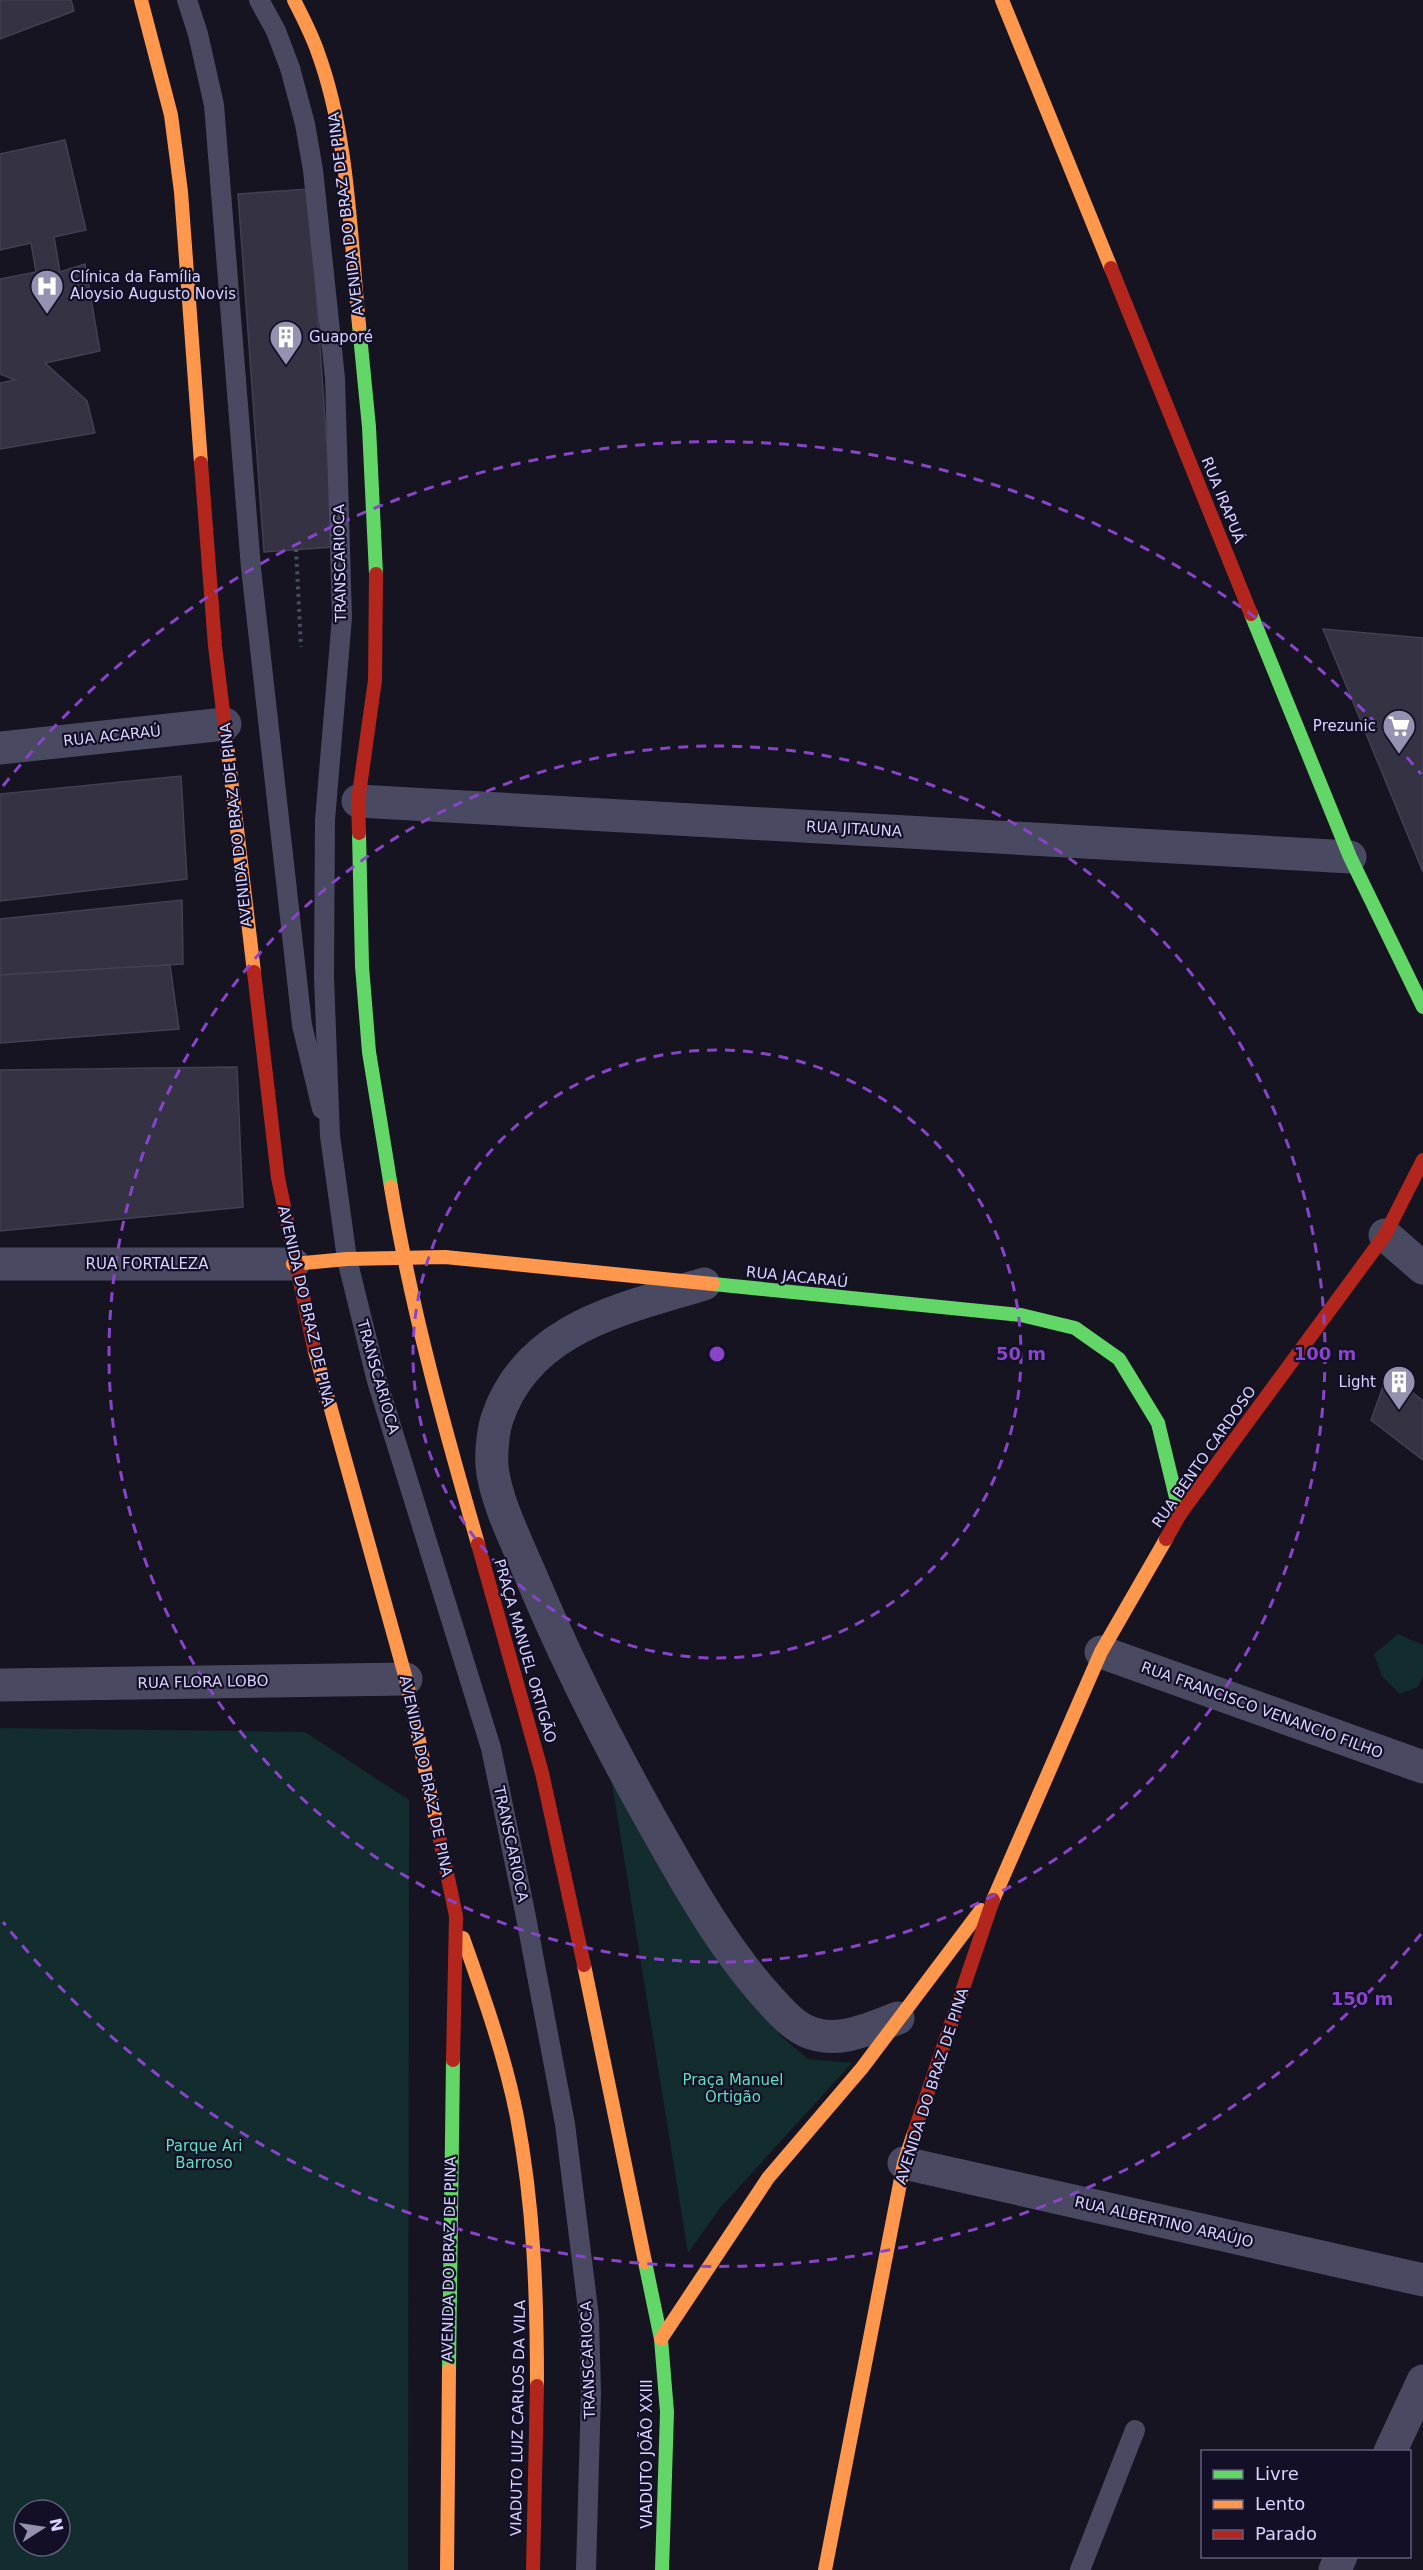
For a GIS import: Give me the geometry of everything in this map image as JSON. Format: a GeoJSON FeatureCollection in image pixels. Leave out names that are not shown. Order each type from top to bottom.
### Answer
{"type":"FeatureCollection","features":[{"type":"Feature","properties":{"kind":"main road","name":"AVENIDA DO BRAZ DE PINA"},"geometry":{"type":"LineString","coordinates":[[141,0],[171,115],[184,214],[212,611],[260,1042],[278,1178],[293,1264],[341,1451],[406,1679],[456,1916],[450,2179],[447,2570]]}},
{"type":"Feature","properties":{"kind":"main road","name":"AVENIDA DO BRAZ DE PINA"},"geometry":{"type":"LineString","coordinates":[[294,0],[317,50],[332,99],[340,145],[369,427],[376,549],[375,680],[358,801],[362,966],[369,1052],[403,1257]]}},
{"type":"Feature","properties":{"kind":"main road","name":"RUA IRAPUÁ"},"geometry":{"type":"LineString","coordinates":[[1002,0],[1350,857],[1423,1007]]}},
{"type":"Feature","properties":{"kind":"main road","name":"RUA BENTO CARDOSO"},"geometry":{"type":"LineString","coordinates":[[997,1889],[1101,1652],[1180,1514],[1384,1235],[1423,1160]]}},
{"type":"Feature","properties":{"kind":"main road","name":"PRAÇA MANUEL ORTIGÃO"},"geometry":{"type":"LineString","coordinates":[[403,1257],[434,1389],[542,1773],[662,2339]]}},
{"type":"Feature","properties":{"kind":"main road","name":"RUA JACARAÚ"},"geometry":{"type":"LineString","coordinates":[[293,1264],[347,1259],[445,1257],[1021,1315],[1075,1328],[1119,1359],[1158,1423],[1180,1514]]}},
{"type":"Feature","properties":{"kind":"main road","name":"AVENIDA DO BRAZ DE PINA"},"geometry":{"type":"LineString","coordinates":[[825,2570],[904,2163],[997,1889]]}},
{"type":"Feature","properties":{"kind":"main road"},"geometry":{"type":"LineString","coordinates":[[662,2339],[768,2178],[862,2068],[997,1889]]}},
{"type":"Feature","properties":{"kind":"main road","name":"VIADUTO LUIZ CARLOS DA VILA"},"geometry":{"type":"LineString","coordinates":[[456,1916],[494,2026],[517,2117],[534,2239],[538,2339],[533,2570]]}},
{"type":"Feature","properties":{"kind":"main road","name":"VIADUTO JOÃO XXIII"},"geometry":{"type":"LineString","coordinates":[[662,2339],[667,2412],[662,2570]]}},
{"type":"Feature","properties":{"kind":"street","name":"RUA ACARAÚ"},"geometry":{"type":"LineString","coordinates":[[0,748],[225,724]]}},
{"type":"Feature","properties":{"kind":"street","name":"RUA JITAUNA"},"geometry":{"type":"LineString","coordinates":[[358,801],[1350,857]]}},
{"type":"Feature","properties":{"kind":"street"},"geometry":{"type":"LineString","coordinates":[[1384,1235],[1423,1268]]}},
{"type":"Feature","properties":{"kind":"street","name":"RUA FORTALEZA"},"geometry":{"type":"LineString","coordinates":[[0,1264],[293,1264]]}},
{"type":"Feature","properties":{"kind":"street"},"geometry":{"type":"LineString","coordinates":[[704,1284],[593,1320],[558,1337],[516,1377],[496,1420],[492,1467],[507,1519],[553,1629],[617,1761],[707,1916],[747,1973],[780,2010],[805,2030],[831,2037],[843,2036],[898,2019]]}},
{"type":"Feature","properties":{"kind":"street","name":"RUA FRANCISCO VENANCIO FILHO"},"geometry":{"type":"LineString","coordinates":[[1101,1652],[1423,1767]]}},
{"type":"Feature","properties":{"kind":"street","name":"RUA FLORA LOBO"},"geometry":{"type":"LineString","coordinates":[[0,1685],[406,1679]]}},
{"type":"Feature","properties":{"kind":"street","name":"RUA ALBERTINO ARAÚJO"},"geometry":{"type":"LineString","coordinates":[[904,2163],[1423,2280]]}},
{"type":"Feature","properties":{"kind":"street"},"geometry":{"type":"LineString","coordinates":[[1390,2450],[1423,2381]]}},
{"type":"Feature","properties":{"kind":"lane","name":"TRANSCARIOCA"},"geometry":{"type":"LineString","coordinates":[[187,0],[198,34],[213,105],[251,568],[302,1025],[314,1082],[330,1136]]}},
{"type":"Feature","properties":{"kind":"lane","name":"TRANSCARIOCA"},"geometry":{"type":"LineString","coordinates":[[259,0],[276,32],[290,68],[305,124],[313,170],[335,378],[342,617],[325,820],[324,977],[330,1136],[347,1259],[377,1381],[490,1748],[525,1912],[563,2113],[589,2317],[591,2392],[586,2570]]}},
{"type":"Feature","properties":{"kind":"lane"},"geometry":{"type":"LineString","coordinates":[[1080,2570],[1135,2430]]}},
{"type":"Feature","properties":{"kind":"path"},"geometry":{"type":"LineString","coordinates":[[296,549],[301,647]]}},
{"type":"Feature","properties":{"kind":"green space"},"geometry":{"type":"Polygon","coordinates":[[[1398,1634],[1423,1645],[1423,1676],[1418,1687],[1400,1694],[1382,1676],[1374,1654],[1398,1634]]]}},
{"type":"Feature","properties":{"kind":"green space","name":"Parque Ari Barroso"},"geometry":{"type":"Polygon","coordinates":[[[0,1728],[305,1732],[409,1800],[408,2570],[0,2570],[0,1728]]]}},
{"type":"Feature","properties":{"kind":"green space","name":"Praça Manuel Ortigão"},"geometry":{"type":"Polygon","coordinates":[[[610,1771],[723,1968],[782,2037],[808,2059],[852,2063],[720,2208],[688,2253],[610,1771]]]}},
{"type":"Feature","properties":{"kind":"building"},"geometry":{"type":"Polygon","coordinates":[[[0,0],[71,0],[74,11],[0,39],[0,0]]]}},
{"type":"Feature","properties":{"kind":"building","name":"Clínica da Família Aloysio Augusto Novis"},"geometry":{"type":"Polygon","coordinates":[[[65,140],[86,230],[54,237],[60,272],[85,264],[100,351],[45,363],[87,401],[95,433],[0,449],[0,383],[15,380],[0,374],[0,279],[36,272],[31,243],[0,250],[0,154],[65,140]]]}},
{"type":"Feature","properties":{"kind":"building","name":"Guaporé"},"geometry":{"type":"Polygon","coordinates":[[[309,189],[334,547],[264,552],[238,194],[309,189]]]}},
{"type":"Feature","properties":{"kind":"building","name":"Prezunic"},"geometry":{"type":"Polygon","coordinates":[[[1323,629],[1423,638],[1423,872],[1323,629]]]}},
{"type":"Feature","properties":{"kind":"building"},"geometry":{"type":"Polygon","coordinates":[[[181,776],[187,879],[0,901],[0,794],[181,776]]]}},
{"type":"Feature","properties":{"kind":"building"},"geometry":{"type":"Polygon","coordinates":[[[182,900],[183,964],[0,975],[0,919],[182,900]]]}},
{"type":"Feature","properties":{"kind":"building"},"geometry":{"type":"Polygon","coordinates":[[[170,965],[179,1029],[0,1043],[0,975],[170,965]]]}},
{"type":"Feature","properties":{"kind":"building"},"geometry":{"type":"Polygon","coordinates":[[[237,1067],[243,1207],[0,1231],[0,1070],[237,1067]]]}},
{"type":"Feature","properties":{"kind":"building","name":"Light"},"geometry":{"type":"Polygon","coordinates":[[[1388,1373],[1423,1401],[1423,1460],[1371,1420],[1388,1373]]]}},
{"type":"Feature","properties":{"kind":"traffic: fast"},"geometry":{"type":"LineString","coordinates":[[359,325],[369,427],[376,574]]}},
{"type":"Feature","properties":{"kind":"traffic: fast"},"geometry":{"type":"LineString","coordinates":[[1251,614],[1350,857],[1423,1007]]}},
{"type":"Feature","properties":{"kind":"traffic: fast"},"geometry":{"type":"LineString","coordinates":[[359,833],[362,966],[369,1052],[391,1187]]}},
{"type":"Feature","properties":{"kind":"traffic: fast"},"geometry":{"type":"LineString","coordinates":[[713,1284],[1021,1315],[1075,1328],[1119,1359],[1158,1423],[1180,1514]]}},
{"type":"Feature","properties":{"kind":"traffic: fast"},"geometry":{"type":"LineString","coordinates":[[449,2370],[453,2060]]}},
{"type":"Feature","properties":{"kind":"traffic: fast"},"geometry":{"type":"LineString","coordinates":[[645,2262],[661,2339],[667,2412],[662,2570]]}},
{"type":"Feature","properties":{"kind":"traffic: slow"},"geometry":{"type":"LineString","coordinates":[[141,0],[171,115],[181,192],[201,463]]}},
{"type":"Feature","properties":{"kind":"traffic: slow"},"geometry":{"type":"LineString","coordinates":[[294,0],[317,50],[336,116],[347,186],[359,325]]}},
{"type":"Feature","properties":{"kind":"traffic: slow"},"geometry":{"type":"LineString","coordinates":[[1002,0],[1111,268]]}},
{"type":"Feature","properties":{"kind":"traffic: slow"},"geometry":{"type":"LineString","coordinates":[[225,728],[254,972]]}},
{"type":"Feature","properties":{"kind":"traffic: slow"},"geometry":{"type":"LineString","coordinates":[[391,1187],[418,1322],[478,1544]]}},
{"type":"Feature","properties":{"kind":"traffic: slow"},"geometry":{"type":"LineString","coordinates":[[293,1264],[347,1259],[445,1257],[713,1284]]}},
{"type":"Feature","properties":{"kind":"traffic: slow"},"geometry":{"type":"LineString","coordinates":[[314,1348],[406,1679],[436,1821]]}},
{"type":"Feature","properties":{"kind":"traffic: slow"},"geometry":{"type":"LineString","coordinates":[[993,1900],[1101,1652],[1166,1539]]}},
{"type":"Feature","properties":{"kind":"traffic: slow"},"geometry":{"type":"LineString","coordinates":[[661,2339],[768,2178],[862,2068],[981,1910]]}},
{"type":"Feature","properties":{"kind":"traffic: slow"},"geometry":{"type":"LineString","coordinates":[[463,1938],[500,2049],[523,2150],[531,2217],[537,2386]]}},
{"type":"Feature","properties":{"kind":"traffic: slow"},"geometry":{"type":"LineString","coordinates":[[584,1965],[645,2262]]}},
{"type":"Feature","properties":{"kind":"traffic: slow"},"geometry":{"type":"LineString","coordinates":[[825,2570],[904,2163],[914,2133]]}},
{"type":"Feature","properties":{"kind":"traffic: slow"},"geometry":{"type":"LineString","coordinates":[[447,2570],[449,2370]]}},
{"type":"Feature","properties":{"kind":"traffic: jam"},"geometry":{"type":"LineString","coordinates":[[1111,268],[1251,614]]}},
{"type":"Feature","properties":{"kind":"traffic: jam"},"geometry":{"type":"LineString","coordinates":[[201,463],[215,646],[225,728]]}},
{"type":"Feature","properties":{"kind":"traffic: jam"},"geometry":{"type":"LineString","coordinates":[[359,833],[358,801],[375,680],[376,574]]}},
{"type":"Feature","properties":{"kind":"traffic: jam"},"geometry":{"type":"LineString","coordinates":[[254,972],[278,1178],[314,1348]]}},
{"type":"Feature","properties":{"kind":"traffic: jam"},"geometry":{"type":"LineString","coordinates":[[1166,1539],[1180,1514],[1385,1235],[1423,1160]]}},
{"type":"Feature","properties":{"kind":"traffic: jam"},"geometry":{"type":"LineString","coordinates":[[478,1544],[542,1773],[584,1965]]}},
{"type":"Feature","properties":{"kind":"traffic: jam"},"geometry":{"type":"LineString","coordinates":[[436,1821],[456,1916],[453,2060]]}},
{"type":"Feature","properties":{"kind":"traffic: jam"},"geometry":{"type":"LineString","coordinates":[[914,2133],[993,1900]]}},
{"type":"Feature","properties":{"kind":"traffic: jam"},"geometry":{"type":"LineString","coordinates":[[533,2570],[537,2386]]}},
{"type":"Feature","properties":{"kind":"place","name":"Clínica da Família Aloysio Augusto Novis"},"geometry":{"type":"Point","coordinates":[47,315]}},
{"type":"Feature","properties":{"kind":"place","name":"Guaporé"},"geometry":{"type":"Point","coordinates":[286,366]}},
{"type":"Feature","properties":{"kind":"place","name":"Prezunic"},"geometry":{"type":"Point","coordinates":[1399,755]}},
{"type":"Feature","properties":{"kind":"place","name":"Light"},"geometry":{"type":"Point","coordinates":[1399,1411]}}]}
